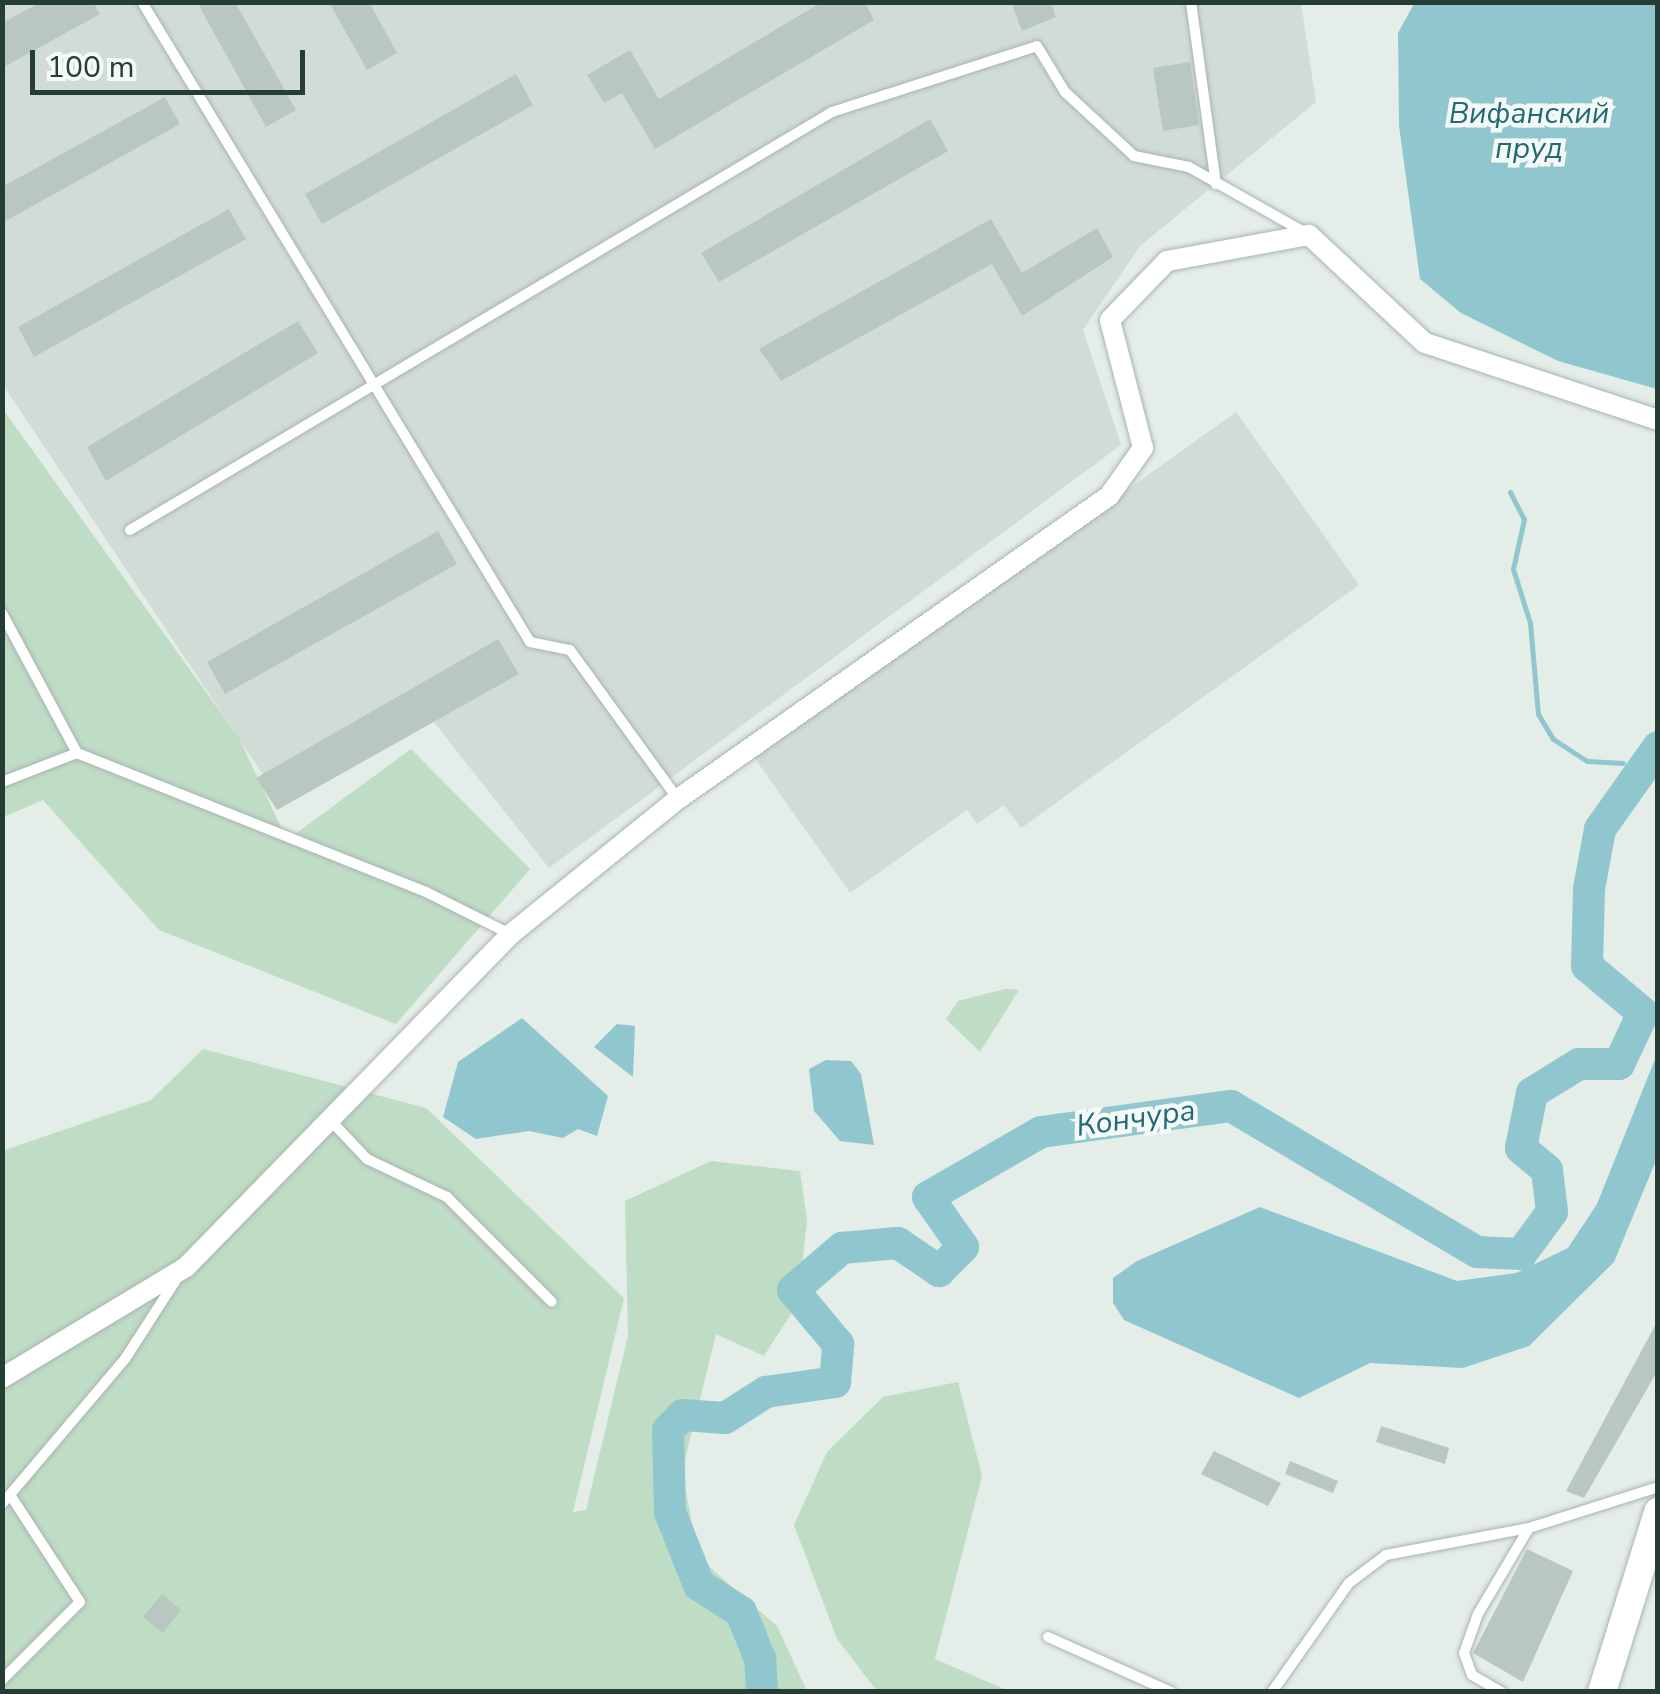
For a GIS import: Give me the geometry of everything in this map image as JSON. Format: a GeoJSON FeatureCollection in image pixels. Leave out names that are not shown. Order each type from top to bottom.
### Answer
{"type":"FeatureCollection","features":[{"type":"Feature","properties":{"kind":"street"},"geometry":{"type":"LineString","coordinates":[[2,1378],[186,1267],[511,934],[678,799],[1109,496],[1142,448],[1110,320],[1167,261],[1309,235],[1425,343],[1658,420]]}},
{"type":"Feature","properties":{"kind":"street"},"geometry":{"type":"LineString","coordinates":[[1602,1692],[1650,1566],[1658,1512]]}},
{"type":"Feature","properties":{"kind":"lane"},"geometry":{"type":"LineString","coordinates":[[142,2],[530,642],[570,650],[678,799]]}},
{"type":"Feature","properties":{"kind":"lane"},"geometry":{"type":"LineString","coordinates":[[1191,2],[1216,184]]}},
{"type":"Feature","properties":{"kind":"lane"},"geometry":{"type":"LineString","coordinates":[[130,530],[372,381],[832,112],[1038,46],[1065,92],[1134,156],[1189,167],[1309,235]]}},
{"type":"Feature","properties":{"kind":"lane"},"geometry":{"type":"LineString","coordinates":[[2,613],[76,753],[426,892],[511,934]]}},
{"type":"Feature","properties":{"kind":"lane"},"geometry":{"type":"LineString","coordinates":[[2,782],[76,753]]}},
{"type":"Feature","properties":{"kind":"lane"},"geometry":{"type":"LineString","coordinates":[[331,1121],[368,1159],[447,1197],[552,1302]]}},
{"type":"Feature","properties":{"kind":"lane"},"geometry":{"type":"LineString","coordinates":[[2,1680],[80,1602],[7,1500],[125,1359],[186,1267]]}},
{"type":"Feature","properties":{"kind":"lane"},"geometry":{"type":"LineString","coordinates":[[1272,1692],[1349,1584],[1386,1555],[1529,1528],[1658,1487]]}},
{"type":"Feature","properties":{"kind":"lane"},"geometry":{"type":"LineString","coordinates":[[1502,1692],[1472,1675],[1464,1654],[1478,1614],[1529,1528]]}},
{"type":"Feature","properties":{"kind":"lane"},"geometry":{"type":"LineString","coordinates":[[1048,1637],[1171,1692]]}},
{"type":"Feature","properties":{"kind":"shaded area"},"geometry":{"type":"Polygon","coordinates":[[[2,3],[1301,3],[1316,102],[1140,246],[1083,330],[1121,445],[549,868],[433,721],[281,802],[3,385],[2,3]]]}},
{"type":"Feature","properties":{"kind":"shaded area"},"geometry":{"type":"Polygon","coordinates":[[[1236,412],[1359,585],[1021,828],[1004,805],[977,824],[967,810],[850,893],[754,757],[1236,412]]]}},
{"type":"Feature","properties":{"kind":"green space"},"geometry":{"type":"Polygon","coordinates":[[[2,408],[239,738],[287,840],[411,749],[530,869],[396,1024],[159,930],[43,800],[3,817],[2,408]]]}},
{"type":"Feature","properties":{"kind":"green space"},"geometry":{"type":"Polygon","coordinates":[[[1005,989],[1019,990],[980,1052],[946,1019],[958,1001],[1005,989]]]}},
{"type":"Feature","properties":{"kind":"green space"},"geometry":{"type":"Polygon","coordinates":[[[203,1049],[426,1108],[624,1298],[573,1512],[586,1510],[628,1336],[625,1201],[711,1161],[800,1171],[807,1221],[798,1303],[764,1356],[716,1334],[682,1472],[699,1558],[777,1626],[807,1691],[3,1691],[2,1151],[151,1100],[203,1049]]]}},
{"type":"Feature","properties":{"kind":"green space"},"geometry":{"type":"Polygon","coordinates":[[[958,1382],[982,1476],[935,1659],[1009,1691],[877,1691],[837,1639],[794,1525],[827,1452],[883,1397],[958,1382]]]}},
{"type":"Feature","properties":{"kind":"water","name":"Вифанский пруд"},"geometry":{"type":"Polygon","coordinates":[[[1415,2],[1657,3],[1657,389],[1558,361],[1461,313],[1420,279],[1399,126],[1398,33],[1415,2]]]}},
{"type":"Feature","properties":{"kind":"water"},"geometry":{"type":"Polygon","coordinates":[[[522,1018],[608,1096],[597,1136],[578,1129],[563,1138],[529,1131],[476,1139],[443,1117],[458,1062],[522,1018]]]}},
{"type":"Feature","properties":{"kind":"water"},"geometry":{"type":"Polygon","coordinates":[[[617,1024],[635,1026],[633,1077],[594,1047],[617,1024]]]}},
{"type":"Feature","properties":{"kind":"water"},"geometry":{"type":"Polygon","coordinates":[[[1657,1054],[1657,1158],[1614,1262],[1529,1346],[1463,1368],[1370,1363],[1299,1398],[1124,1320],[1113,1303],[1113,1278],[1137,1261],[1260,1207],[1457,1281],[1516,1273],[1568,1248],[1597,1204],[1657,1054]]]}},
{"type":"Feature","properties":{"kind":"water"},"geometry":{"type":"Polygon","coordinates":[[[826,1060],[851,1061],[861,1074],[874,1145],[840,1141],[814,1111],[809,1069],[826,1060]]]}},
{"type":"Feature","properties":{"kind":"building"},"geometry":{"type":"Polygon","coordinates":[[[41,2],[93,2],[100,14],[2,68],[2,23],[41,2]]]}},
{"type":"Feature","properties":{"kind":"building"},"geometry":{"type":"Polygon","coordinates":[[[197,2],[235,2],[296,110],[266,127],[197,2]]]}},
{"type":"Feature","properties":{"kind":"building"},"geometry":{"type":"Polygon","coordinates":[[[329,2],[369,2],[397,53],[367,70],[329,2]]]}},
{"type":"Feature","properties":{"kind":"building"},"geometry":{"type":"Polygon","coordinates":[[[822,2],[865,2],[874,20],[655,149],[622,93],[604,103],[587,75],[630,50],[659,99],[822,2]]]}},
{"type":"Feature","properties":{"kind":"building"},"geometry":{"type":"Polygon","coordinates":[[[1011,2],[1051,2],[1056,17],[1022,31],[1011,2]]]}},
{"type":"Feature","properties":{"kind":"building"},"geometry":{"type":"Polygon","coordinates":[[[1190,62],[1199,125],[1163,131],[1153,68],[1190,62]]]}},
{"type":"Feature","properties":{"kind":"building"},"geometry":{"type":"Polygon","coordinates":[[[516,74],[533,105],[322,224],[305,194],[516,74]]]}},
{"type":"Feature","properties":{"kind":"building"},"geometry":{"type":"Polygon","coordinates":[[[165,97],[180,124],[2,223],[2,187],[165,97]]]}},
{"type":"Feature","properties":{"kind":"building"},"geometry":{"type":"Polygon","coordinates":[[[930,119],[948,151],[719,282],[701,253],[930,119]]]}},
{"type":"Feature","properties":{"kind":"building"},"geometry":{"type":"Polygon","coordinates":[[[229,209],[246,239],[34,357],[18,327],[229,209]]]}},
{"type":"Feature","properties":{"kind":"building"},"geometry":{"type":"Polygon","coordinates":[[[991,219],[1022,273],[1097,228],[1113,257],[1022,316],[992,264],[781,381],[759,349],[991,219]]]}},
{"type":"Feature","properties":{"kind":"building"},"geometry":{"type":"Polygon","coordinates":[[[298,321],[318,353],[106,481],[87,447],[298,321]]]}},
{"type":"Feature","properties":{"kind":"building"},"geometry":{"type":"Polygon","coordinates":[[[438,531],[457,564],[225,694],[207,662],[438,531]]]}},
{"type":"Feature","properties":{"kind":"building"},"geometry":{"type":"Polygon","coordinates":[[[498,639],[519,674],[277,810],[256,778],[498,639]]]}},
{"type":"Feature","properties":{"kind":"building"},"geometry":{"type":"Polygon","coordinates":[[[1658,1320],[1658,1370],[1584,1498],[1566,1491],[1658,1320]]]}},
{"type":"Feature","properties":{"kind":"building"},"geometry":{"type":"Polygon","coordinates":[[[1381,1426],[1449,1448],[1445,1464],[1376,1442],[1381,1426]]]}},
{"type":"Feature","properties":{"kind":"building"},"geometry":{"type":"Polygon","coordinates":[[[1214,1451],[1281,1483],[1268,1506],[1201,1474],[1214,1451]]]}},
{"type":"Feature","properties":{"kind":"building"},"geometry":{"type":"Polygon","coordinates":[[[1290,1461],[1338,1481],[1333,1493],[1285,1474],[1290,1461]]]}},
{"type":"Feature","properties":{"kind":"building"},"geometry":{"type":"Polygon","coordinates":[[[1527,1549],[1573,1571],[1523,1682],[1473,1653],[1527,1549]]]}},
{"type":"Feature","properties":{"kind":"building"},"geometry":{"type":"Polygon","coordinates":[[[162,1594],[181,1610],[163,1633],[143,1617],[162,1594]]]}},
{"type":"Feature","properties":{"kind":"waterway"},"geometry":{"type":"LineString","coordinates":[[1510,492],[1524,519],[1513,569],[1530,623],[1538,714],[1553,739],[1587,761],[1623,763]]}},
{"type":"Feature","properties":{"kind":"waterway","name":"Кончура"},"geometry":{"type":"LineString","coordinates":[[762,1692],[760,1659],[741,1612],[699,1585],[670,1512],[668,1430],[683,1415],[725,1418],[766,1392],[835,1382],[838,1344],[793,1290],[842,1248],[898,1243],[939,1271],[963,1247],[928,1197],[1041,1132],[1231,1106],[1477,1252],[1521,1254],[1552,1212],[1547,1170],[1521,1148],[1532,1093],[1579,1064],[1619,1064],[1643,1013],[1587,966],[1589,889],[1600,829],[1658,747]]}}]}
